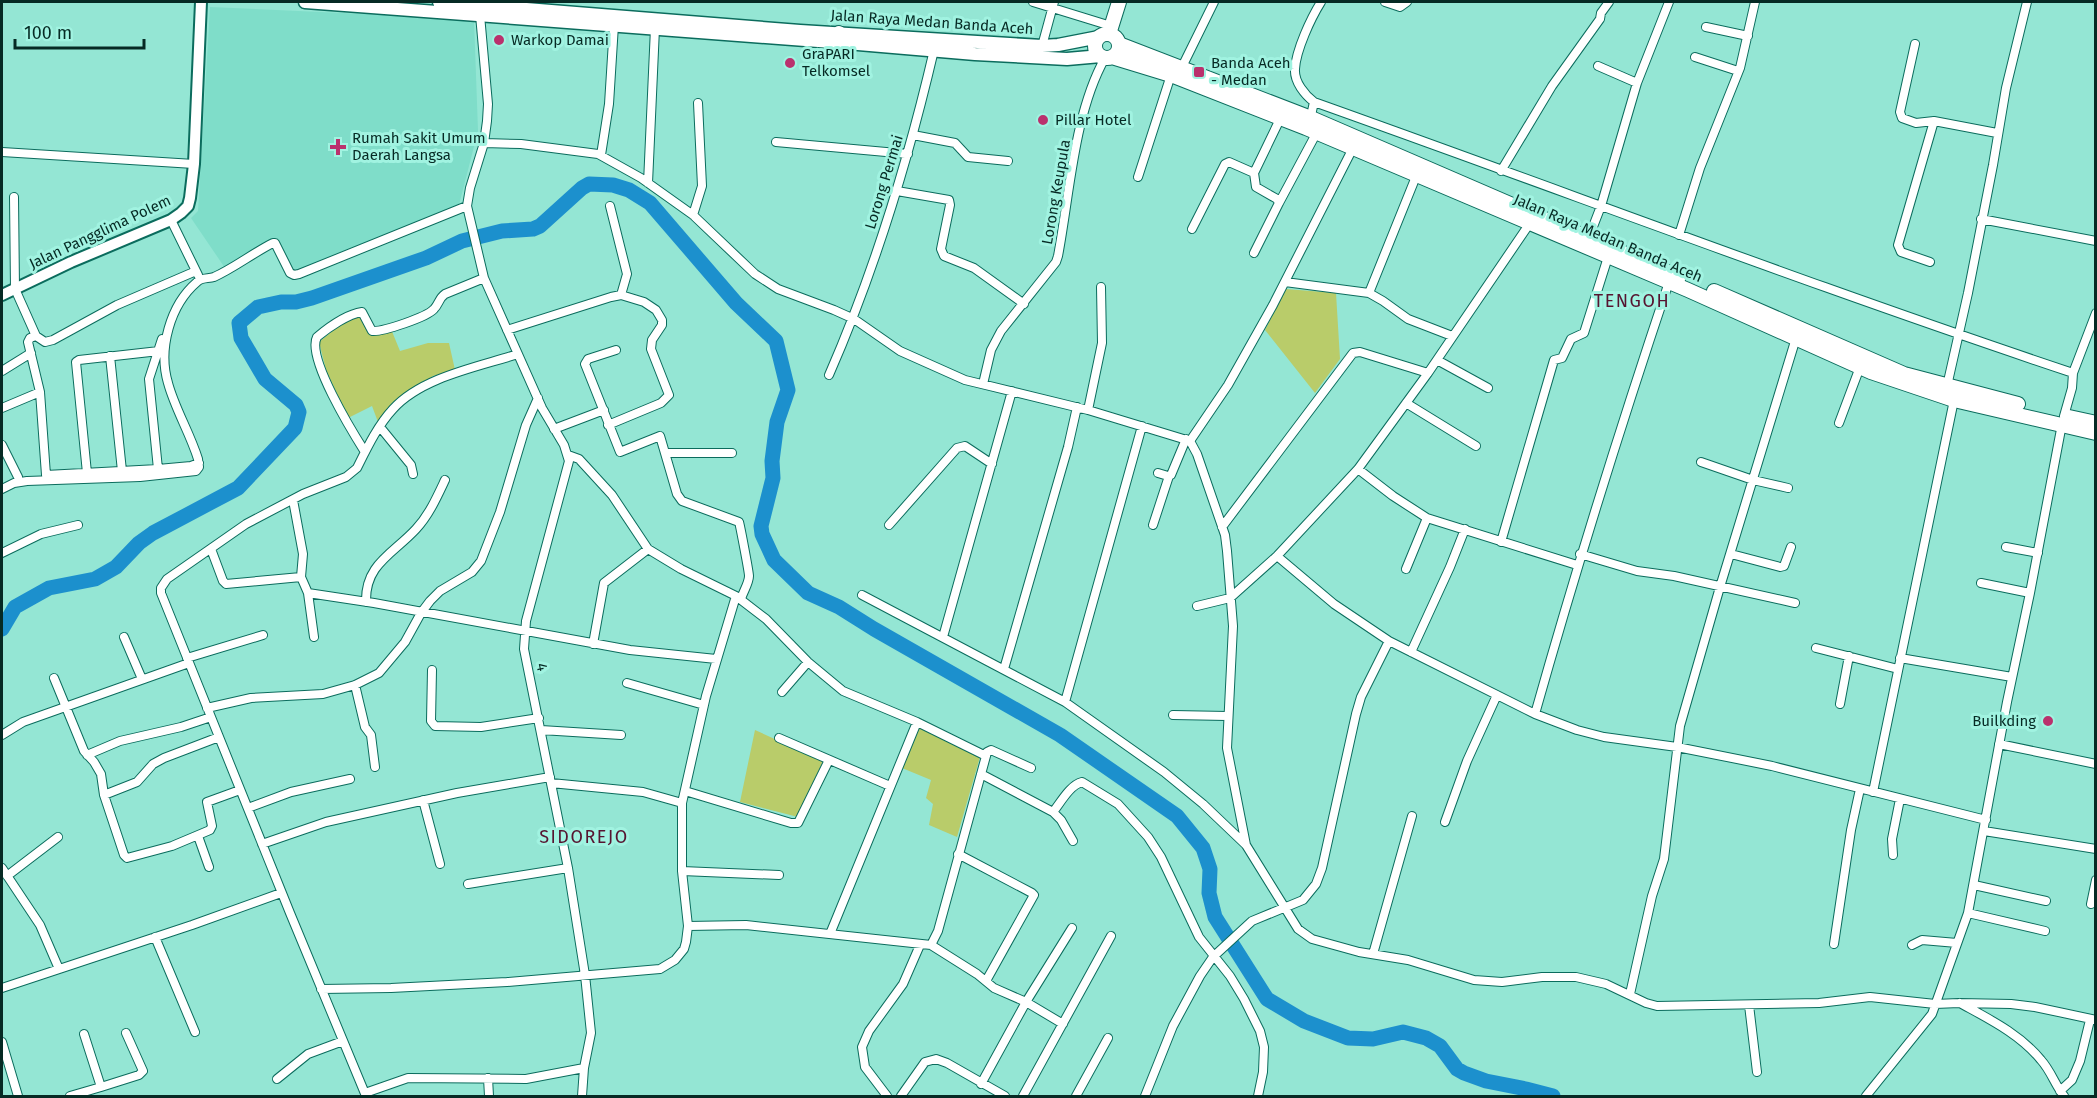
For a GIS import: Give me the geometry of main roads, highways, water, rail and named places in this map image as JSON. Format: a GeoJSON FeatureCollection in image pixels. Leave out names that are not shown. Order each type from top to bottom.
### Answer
{"type":"FeatureCollection","features":[{"type":"Feature","properties":{"kind":"highway"},"geometry":{"type":"LineString","coordinates":[[1106,32],[1116,37],[1109,54],[1095,47],[1106,32],[1119,2]]}},
{"type":"Feature","properties":{"kind":"highway","name":"Jalan Raya Medan Banda Aceh"},"geometry":{"type":"LineString","coordinates":[[1109,54],[1176,71],[1589,237],[1860,367],[1954,400],[1972,398]]}},
{"type":"Feature","properties":{"kind":"highway","name":"Jalan Raya Medan Banda Aceh"},"geometry":{"type":"LineString","coordinates":[[1176,71],[1281,117],[1311,126],[1353,148],[1669,282],[1690,286],[1904,374],[1947,386],[1972,398],[2063,420],[2096,433]]}},
{"type":"Feature","properties":{"kind":"highway","name":"Jalan Raya Medan Banda Aceh"},"geometry":{"type":"LineString","coordinates":[[2063,420],[2096,423]]}},
{"type":"Feature","properties":{"kind":"main road"},"geometry":{"type":"LineString","coordinates":[[305,2],[405,6],[480,15],[574,12],[614,25],[838,38],[934,50],[1067,59],[1109,54]]}},
{"type":"Feature","properties":{"kind":"main road","name":"Jalan Raya Medan Banda Aceh"},"geometry":{"type":"LineString","coordinates":[[439,2],[574,12],[838,38],[1042,46],[1058,45],[1106,32]]}},
{"type":"Feature","properties":{"kind":"waterway"},"geometry":{"type":"LineString","coordinates":[[2,629],[15,607],[49,588],[95,579],[116,567],[139,543],[153,533],[238,488],[295,428],[299,412],[296,405],[265,379],[241,338],[239,323],[258,307],[312,298],[426,258],[462,241],[502,231],[533,229],[540,226],[589,184],[613,185],[629,190],[650,203],[736,303],[776,341],[788,390],[777,422],[772,461],[773,478],[761,526],[762,534],[774,560],[808,593],[839,607],[1060,735],[1177,816],[1203,848],[1210,869],[1209,893],[1215,917],[1267,999],[1304,1021],[1348,1038],[1373,1039],[1403,1032],[1426,1038],[1440,1046],[1457,1069],[1464,1073],[1486,1081],[1553,1096]]}},
{"type":"Feature","properties":{"kind":"place","name":"Warkop Damai"},"geometry":{"type":"Point","coordinates":[499,40]}},
{"type":"Feature","properties":{"kind":"place","name":"GraPARI Telkomsel"},"geometry":{"type":"Point","coordinates":[790,63]}},
{"type":"Feature","properties":{"kind":"place","name":"Banda Aceh - Medan"},"geometry":{"type":"Point","coordinates":[1199,72]}},
{"type":"Feature","properties":{"kind":"place","name":"Pillar Hotel"},"geometry":{"type":"Point","coordinates":[1043,120]}},
{"type":"Feature","properties":{"kind":"place","name":"Rumah Sakit Umum Daerah Langsa"},"geometry":{"type":"Point","coordinates":[338,147]}},
{"type":"Feature","properties":{"kind":"place","name":"Builkding"},"geometry":{"type":"Point","coordinates":[2048,721]}},
{"type":"Feature","properties":{"kind":"district","name":"TENGOH"},"geometry":{"type":"Point","coordinates":[1632,301]}},
{"type":"Feature","properties":{"kind":"district","name":"SIDOREJO"},"geometry":{"type":"Point","coordinates":[584,837]}}]}
